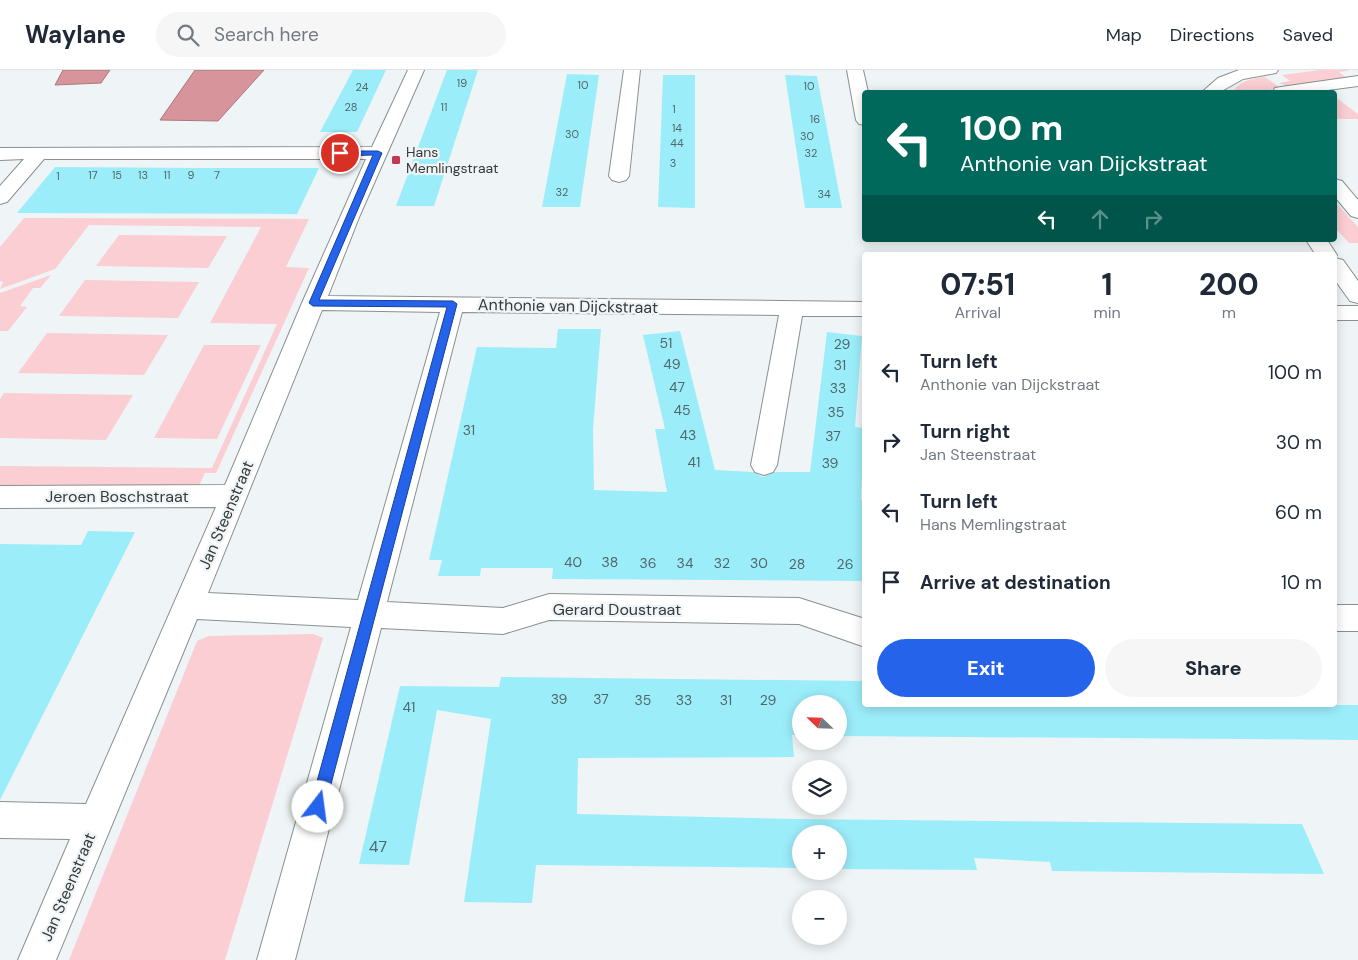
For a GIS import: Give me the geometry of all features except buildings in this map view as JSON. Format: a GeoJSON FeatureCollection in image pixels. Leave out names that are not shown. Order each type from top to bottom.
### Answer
{"type":"FeatureCollection","features":[{"type":"Feature","properties":{"kind":"street","name":"Jan Steenstraat"},"geometry":{"type":"LineString","coordinates":[[37,960],[234,496],[313,303],[416,70]]}},
{"type":"Feature","properties":{"kind":"street"},"geometry":{"type":"LineString","coordinates":[[618,176],[632,70]]}},
{"type":"Feature","properties":{"kind":"street"},"geometry":{"type":"LineString","coordinates":[[855,70],[862,105]]}},
{"type":"Feature","properties":{"kind":"street"},"geometry":{"type":"LineString","coordinates":[[1207,70],[1224,80]]}},
{"type":"Feature","properties":{"kind":"street"},"geometry":{"type":"LineString","coordinates":[[1212,90],[1224,80],[1244,73],[1270,70]]}},
{"type":"Feature","properties":{"kind":"street"},"geometry":{"type":"LineString","coordinates":[[1295,90],[1358,81]]}},
{"type":"Feature","properties":{"kind":"street"},"geometry":{"type":"LineString","coordinates":[[0,154],[378,153]]}},
{"type":"Feature","properties":{"kind":"street"},"geometry":{"type":"LineString","coordinates":[[0,198],[38,155]]}},
{"type":"Feature","properties":{"kind":"street"},"geometry":{"type":"LineString","coordinates":[[1343,192],[1358,212]]}},
{"type":"Feature","properties":{"kind":"street"},"geometry":{"type":"LineString","coordinates":[[1337,268],[1358,296]]}},
{"type":"Feature","properties":{"kind":"street","name":"Anthonie van Dijckstraat"},"geometry":{"type":"LineString","coordinates":[[313,303],[862,309]]}},
{"type":"Feature","properties":{"kind":"street"},"geometry":{"type":"LineString","coordinates":[[276,960],[453,304]]}},
{"type":"Feature","properties":{"kind":"street"},"geometry":{"type":"LineString","coordinates":[[764,465],[792,308]]}},
{"type":"Feature","properties":{"kind":"street"},"geometry":{"type":"LineString","coordinates":[[1337,313],[1358,313]]}},
{"type":"Feature","properties":{"kind":"street","name":"Jeroen Boschstraat"},"geometry":{"type":"LineString","coordinates":[[0,496],[234,496]]}},
{"type":"Feature","properties":{"kind":"street","name":"Gerard Doustraat"},"geometry":{"type":"LineString","coordinates":[[188,605],[503,621],[549,607],[799,611],[862,632]]}},
{"type":"Feature","properties":{"kind":"street"},"geometry":{"type":"LineString","coordinates":[[1337,618],[1358,618]]}},
{"type":"Feature","properties":{"kind":"street"},"geometry":{"type":"LineString","coordinates":[[0,820],[95,822]]}},
{"type":"Feature","properties":{"kind":"shaded area"},"geometry":{"type":"Polygon","coordinates":[[[63,70],[110,70],[101,83],[55,85],[63,70]]]}},
{"type":"Feature","properties":{"kind":"shaded area"},"geometry":{"type":"Polygon","coordinates":[[[195,70],[264,70],[218,121],[160,120],[195,70]]]}},
{"type":"Feature","properties":{"kind":"shaded area"},"geometry":{"type":"Polygon","coordinates":[[[1321,70],[1350,70],[1339,72],[1347,78],[1286,86],[1280,83],[1290,81],[1282,75],[1321,70]]]}},
{"type":"Feature","properties":{"kind":"shaded area"},"geometry":{"type":"Polygon","coordinates":[[[1265,77],[1279,87],[1270,90],[1234,90],[1239,85],[1251,79],[1265,77]]]}},
{"type":"Feature","properties":{"kind":"shaded area"},"geometry":{"type":"Polygon","coordinates":[[[1337,98],[1358,114],[1358,119],[1337,119],[1337,98]]]}},
{"type":"Feature","properties":{"kind":"shaded area"},"geometry":{"type":"Polygon","coordinates":[[[1337,204],[1358,227],[1358,243],[1349,243],[1337,230],[1337,204]]]}},
{"type":"Feature","properties":{"kind":"shaded area"},"geometry":{"type":"Polygon","coordinates":[[[24,218],[309,219],[286,267],[309,268],[216,473],[205,473],[198,488],[0,487],[0,466],[212,468],[277,324],[210,323],[261,227],[89,225],[55,269],[0,289],[3,282],[0,281],[0,247],[24,218]]]}},
{"type":"Feature","properties":{"kind":"shaded area"},"geometry":{"type":"Polygon","coordinates":[[[119,235],[227,236],[208,268],[96,266],[119,235]]]}},
{"type":"Feature","properties":{"kind":"shaded area"},"geometry":{"type":"Polygon","coordinates":[[[51,275],[40,288],[33,288],[20,306],[27,307],[8,331],[0,331],[0,293],[51,275]]]}},
{"type":"Feature","properties":{"kind":"shaded area"},"geometry":{"type":"Polygon","coordinates":[[[85,280],[199,282],[178,318],[59,316],[85,280]]]}},
{"type":"Feature","properties":{"kind":"shaded area"},"geometry":{"type":"Polygon","coordinates":[[[47,333],[168,335],[144,375],[18,373],[47,333]]]}},
{"type":"Feature","properties":{"kind":"shaded area"},"geometry":{"type":"Polygon","coordinates":[[[204,345],[261,345],[217,439],[154,438],[204,345]]]}},
{"type":"Feature","properties":{"kind":"shaded area"},"geometry":{"type":"Polygon","coordinates":[[[4,393],[133,395],[106,440],[0,438],[0,399],[4,393]]]}},
{"type":"Feature","properties":{"kind":"shaded area"},"geometry":{"type":"Polygon","coordinates":[[[313,634],[323,638],[225,960],[69,960],[197,641],[209,636],[313,634]]]}},
{"type":"Feature","properties":{"kind":"place","name":"Hans Memlingstraat"},"geometry":{"type":"Point","coordinates":[396,160]}},
{"type":"Feature","properties":{"kind":"route"},"geometry":{"type":"LineString","coordinates":[[318,807],[453,304],[313,303],[378,153],[340,153]]}}]}
